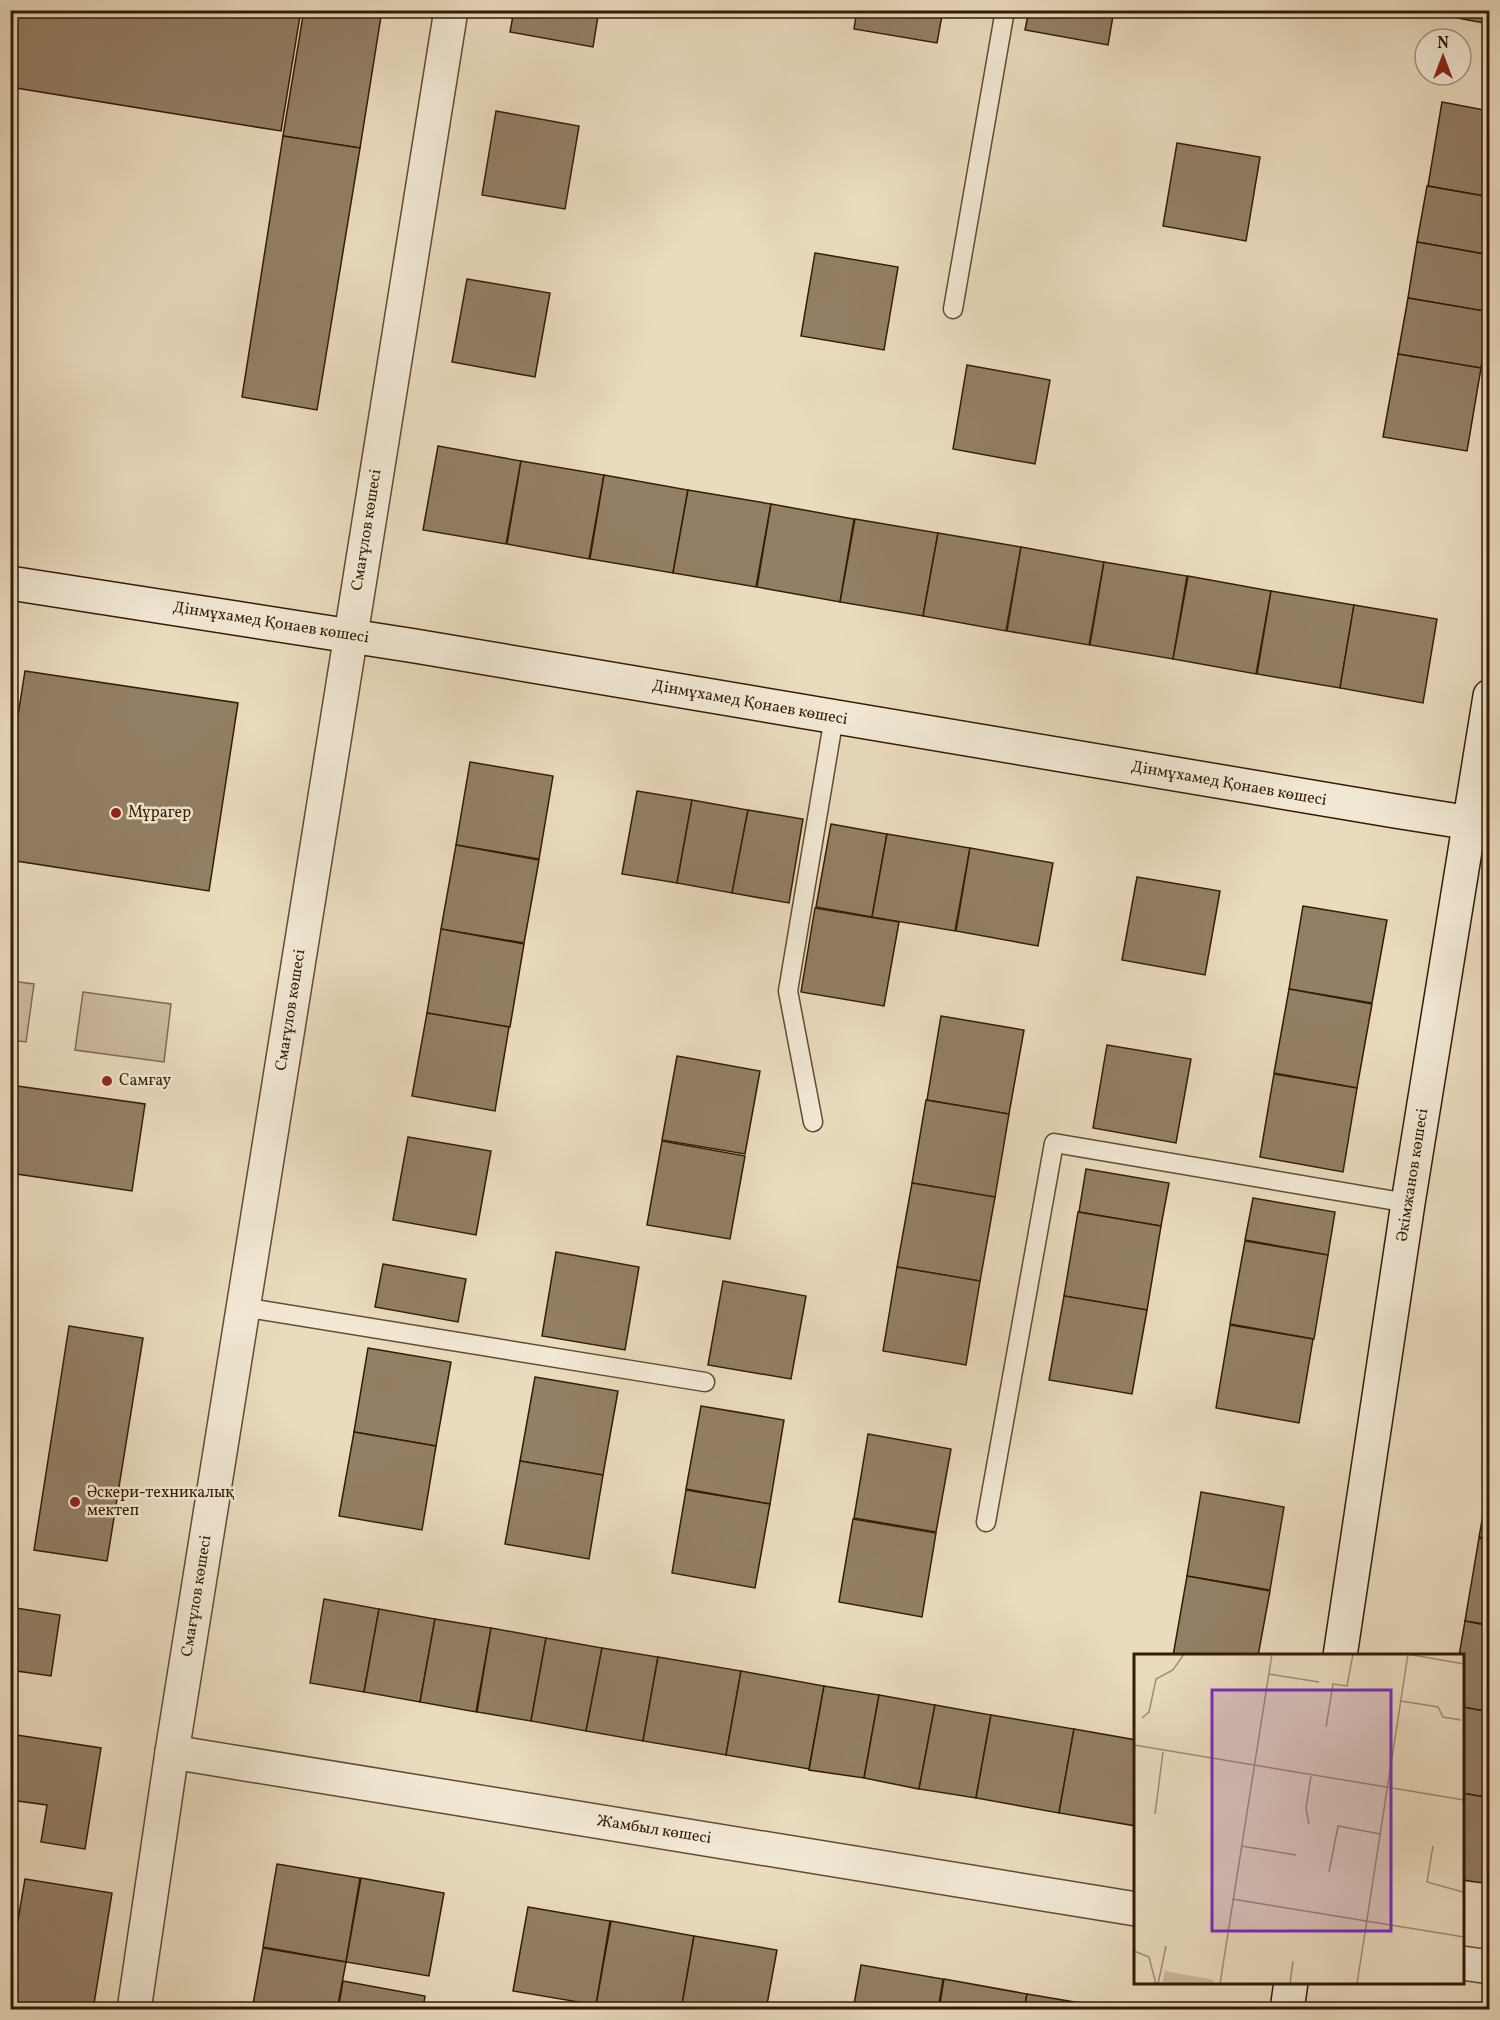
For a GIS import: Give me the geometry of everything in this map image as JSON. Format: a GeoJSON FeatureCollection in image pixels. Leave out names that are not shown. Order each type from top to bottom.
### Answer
{"type":"FeatureCollection","features":[{"type":"Feature","properties":{"kind":"street","name":"Смағұлов көшесі"},"geometry":{"type":"LineString","coordinates":[[134,2010],[172,1752],[451,10]]}},
{"type":"Feature","properties":{"kind":"street","name":"Дінмұхамед Қонаев көшесі"},"geometry":{"type":"LineString","coordinates":[[10,583],[351,635],[1480,824]]}},
{"type":"Feature","properties":{"kind":"street","name":"Әкімжанов көшесі"},"geometry":{"type":"LineString","coordinates":[[1340,1654],[1408,1203],[1480,824],[1490,696]]}},
{"type":"Feature","properties":{"kind":"street","name":"Жамбыл көшесі"},"geometry":{"type":"LineString","coordinates":[[172,1752],[1134,1909]]}},
{"type":"Feature","properties":{"kind":"street"},"geometry":{"type":"LineString","coordinates":[[1464,1963],[1490,1967]]}},
{"type":"Feature","properties":{"kind":"street"},"geometry":{"type":"LineString","coordinates":[[1287,2010],[1291,1984]]}},
{"type":"Feature","properties":{"kind":"lane"},"geometry":{"type":"LineString","coordinates":[[953,309],[1005,10]]}},
{"type":"Feature","properties":{"kind":"lane"},"geometry":{"type":"LineString","coordinates":[[813,1122],[788,991],[834,717]]}},
{"type":"Feature","properties":{"kind":"lane"},"geometry":{"type":"LineString","coordinates":[[986,1522],[1054,1143],[1408,1203]]}},
{"type":"Feature","properties":{"kind":"lane"},"geometry":{"type":"LineString","coordinates":[[243,1307],[705,1382]]}},
{"type":"Feature","properties":{"kind":"shaded area"},"geometry":{"type":"Polygon","coordinates":[[[11,981],[34,984],[26,1042],[11,1040],[11,981]]]}},
{"type":"Feature","properties":{"kind":"shaded area"},"geometry":{"type":"Polygon","coordinates":[[[83,992],[171,1004],[164,1062],[75,1050],[83,992]]]}},
{"type":"Feature","properties":{"kind":"building"},"geometry":{"type":"Polygon","coordinates":[[[10,10],[301,10],[281,131],[10,87],[10,10]]]}},
{"type":"Feature","properties":{"kind":"building"},"geometry":{"type":"Polygon","coordinates":[[[304,10],[382,10],[360,148],[283,136],[304,10]]]}},
{"type":"Feature","properties":{"kind":"building"},"geometry":{"type":"Polygon","coordinates":[[[514,10],[599,10],[593,47],[510,32],[514,10]]]}},
{"type":"Feature","properties":{"kind":"building"},"geometry":{"type":"Polygon","coordinates":[[[747,10],[771,10],[770,14],[747,10]]]}},
{"type":"Feature","properties":{"kind":"building"},"geometry":{"type":"Polygon","coordinates":[[[857,10],[943,10],[937,43],[854,29],[857,10]]]}},
{"type":"Feature","properties":{"kind":"building"},"geometry":{"type":"Polygon","coordinates":[[[1029,10],[1114,10],[1108,45],[1025,30],[1029,10]]]}},
{"type":"Feature","properties":{"kind":"building"},"geometry":{"type":"Polygon","coordinates":[[[1458,10],[1490,10],[1490,24],[1457,18],[1458,10]]]}},
{"type":"Feature","properties":{"kind":"building"},"geometry":{"type":"Polygon","coordinates":[[[1442,102],[1490,111],[1490,197],[1428,186],[1442,102]]]}},
{"type":"Feature","properties":{"kind":"building"},"geometry":{"type":"Polygon","coordinates":[[[496,111],[579,126],[565,209],[482,195],[496,111]]]}},
{"type":"Feature","properties":{"kind":"building"},"geometry":{"type":"Polygon","coordinates":[[[283,136],[360,148],[317,410],[242,397],[283,136]]]}},
{"type":"Feature","properties":{"kind":"building"},"geometry":{"type":"Polygon","coordinates":[[[1177,143],[1260,157],[1246,241],[1163,226],[1177,143]]]}},
{"type":"Feature","properties":{"kind":"building"},"geometry":{"type":"Polygon","coordinates":[[[1427,186],[1490,197],[1490,255],[1417,242],[1427,186]]]}},
{"type":"Feature","properties":{"kind":"building"},"geometry":{"type":"Polygon","coordinates":[[[1417,242],[1490,255],[1490,312],[1408,298],[1417,242]]]}},
{"type":"Feature","properties":{"kind":"building"},"geometry":{"type":"Polygon","coordinates":[[[815,253],[898,267],[884,350],[801,336],[815,253]]]}},
{"type":"Feature","properties":{"kind":"building"},"geometry":{"type":"Polygon","coordinates":[[[467,279],[550,293],[535,377],[452,362],[467,279]]]}},
{"type":"Feature","properties":{"kind":"building"},"geometry":{"type":"Polygon","coordinates":[[[1408,298],[1490,312],[1481,368],[1398,354],[1408,298]]]}},
{"type":"Feature","properties":{"kind":"building"},"geometry":{"type":"Polygon","coordinates":[[[1398,354],[1481,368],[1467,451],[1383,437],[1398,354]]]}},
{"type":"Feature","properties":{"kind":"building"},"geometry":{"type":"Polygon","coordinates":[[[967,365],[1050,380],[1035,464],[953,449],[967,365]]]}},
{"type":"Feature","properties":{"kind":"building"},"geometry":{"type":"Polygon","coordinates":[[[438,446],[521,461],[506,544],[423,530],[438,446]]]}},
{"type":"Feature","properties":{"kind":"building"},"geometry":{"type":"Polygon","coordinates":[[[521,461],[604,475],[589,559],[507,544],[521,461]]]}},
{"type":"Feature","properties":{"kind":"building"},"geometry":{"type":"Polygon","coordinates":[[[604,475],[688,490],[673,573],[590,559],[604,475]]]}},
{"type":"Feature","properties":{"kind":"building"},"geometry":{"type":"Polygon","coordinates":[[[688,490],[771,504],[756,587],[673,573],[688,490]]]}},
{"type":"Feature","properties":{"kind":"building"},"geometry":{"type":"Polygon","coordinates":[[[771,504],[854,519],[840,602],[757,587],[771,504]]]}},
{"type":"Feature","properties":{"kind":"building"},"geometry":{"type":"Polygon","coordinates":[[[855,519],[938,533],[923,616],[840,602],[855,519]]]}},
{"type":"Feature","properties":{"kind":"building"},"geometry":{"type":"Polygon","coordinates":[[[938,533],[1021,547],[1006,631],[923,616],[938,533]]]}},
{"type":"Feature","properties":{"kind":"building"},"geometry":{"type":"Polygon","coordinates":[[[1021,547],[1104,562],[1089,645],[1007,631],[1021,547]]]}},
{"type":"Feature","properties":{"kind":"building"},"geometry":{"type":"Polygon","coordinates":[[[1104,562],[1187,576],[1173,659],[1090,645],[1104,562]]]}},
{"type":"Feature","properties":{"kind":"building"},"geometry":{"type":"Polygon","coordinates":[[[1188,576],[1271,591],[1256,674],[1173,659],[1188,576]]]}},
{"type":"Feature","properties":{"kind":"building"},"geometry":{"type":"Polygon","coordinates":[[[1271,591],[1354,605],[1340,688],[1257,674],[1271,591]]]}},
{"type":"Feature","properties":{"kind":"building"},"geometry":{"type":"Polygon","coordinates":[[[1354,605],[1437,619],[1423,703],[1340,688],[1354,605]]]}},
{"type":"Feature","properties":{"kind":"building","name":"Мұрагер"},"geometry":{"type":"Polygon","coordinates":[[[25,671],[238,703],[209,891],[10,860],[10,766],[25,671]]]}},
{"type":"Feature","properties":{"kind":"building"},"geometry":{"type":"Polygon","coordinates":[[[470,762],[553,776],[539,859],[456,845],[470,762]]]}},
{"type":"Feature","properties":{"kind":"building"},"geometry":{"type":"Polygon","coordinates":[[[637,791],[692,800],[677,883],[622,874],[637,791]]]}},
{"type":"Feature","properties":{"kind":"building"},"geometry":{"type":"Polygon","coordinates":[[[692,800],[748,810],[732,893],[677,883],[692,800]]]}},
{"type":"Feature","properties":{"kind":"building"},"geometry":{"type":"Polygon","coordinates":[[[748,810],[803,819],[789,903],[732,893],[748,810]]]}},
{"type":"Feature","properties":{"kind":"building"},"geometry":{"type":"Polygon","coordinates":[[[831,824],[887,834],[872,917],[816,907],[831,824]]]}},
{"type":"Feature","properties":{"kind":"building"},"geometry":{"type":"Polygon","coordinates":[[[887,834],[970,848],[955,931],[872,917],[887,834]]]}},
{"type":"Feature","properties":{"kind":"building"},"geometry":{"type":"Polygon","coordinates":[[[456,845],[539,860],[524,943],[441,929],[456,845]]]}},
{"type":"Feature","properties":{"kind":"building"},"geometry":{"type":"Polygon","coordinates":[[[970,848],[1053,863],[1038,946],[956,931],[970,848]]]}},
{"type":"Feature","properties":{"kind":"building"},"geometry":{"type":"Polygon","coordinates":[[[1137,877],[1220,891],[1205,975],[1122,960],[1137,877]]]}},
{"type":"Feature","properties":{"kind":"building"},"geometry":{"type":"Polygon","coordinates":[[[1303,906],[1387,920],[1372,1003],[1289,989],[1303,906]]]}},
{"type":"Feature","properties":{"kind":"building"},"geometry":{"type":"Polygon","coordinates":[[[815,908],[899,922],[884,1006],[801,992],[815,908]]]}},
{"type":"Feature","properties":{"kind":"building"},"geometry":{"type":"Polygon","coordinates":[[[441,929],[524,944],[510,1027],[427,1013],[441,929]]]}},
{"type":"Feature","properties":{"kind":"building"},"geometry":{"type":"Polygon","coordinates":[[[1289,989],[1372,1004],[1357,1088],[1274,1073],[1289,989]]]}},
{"type":"Feature","properties":{"kind":"building"},"geometry":{"type":"Polygon","coordinates":[[[427,1013],[509,1027],[495,1111],[412,1096],[427,1013]]]}},
{"type":"Feature","properties":{"kind":"building"},"geometry":{"type":"Polygon","coordinates":[[[941,1016],[1024,1030],[1009,1114],[927,1100],[941,1016]]]}},
{"type":"Feature","properties":{"kind":"building"},"geometry":{"type":"Polygon","coordinates":[[[1107,1045],[1191,1059],[1176,1143],[1093,1128],[1107,1045]]]}},
{"type":"Feature","properties":{"kind":"building"},"geometry":{"type":"Polygon","coordinates":[[[677,1056],[760,1071],[745,1154],[662,1140],[677,1056]]]}},
{"type":"Feature","properties":{"kind":"building"},"geometry":{"type":"Polygon","coordinates":[[[1274,1074],[1357,1088],[1343,1172],[1260,1157],[1274,1074]]]}},
{"type":"Feature","properties":{"kind":"building"},"geometry":{"type":"Polygon","coordinates":[[[10,1085],[145,1104],[132,1191],[10,1173],[10,1085]]]}},
{"type":"Feature","properties":{"kind":"building"},"geometry":{"type":"Polygon","coordinates":[[[926,1100],[1009,1114],[995,1197],[912,1183],[926,1100]]]}},
{"type":"Feature","properties":{"kind":"building"},"geometry":{"type":"Polygon","coordinates":[[[408,1137],[491,1151],[476,1235],[393,1220],[408,1137]]]}},
{"type":"Feature","properties":{"kind":"building"},"geometry":{"type":"Polygon","coordinates":[[[662,1141],[745,1156],[730,1239],[647,1225],[662,1141]]]}},
{"type":"Feature","properties":{"kind":"building"},"geometry":{"type":"Polygon","coordinates":[[[1086,1169],[1169,1183],[1161,1226],[1079,1212],[1086,1169]]]}},
{"type":"Feature","properties":{"kind":"building"},"geometry":{"type":"Polygon","coordinates":[[[912,1183],[995,1197],[980,1281],[897,1267],[912,1183]]]}},
{"type":"Feature","properties":{"kind":"building"},"geometry":{"type":"Polygon","coordinates":[[[1253,1198],[1335,1212],[1328,1255],[1245,1240],[1253,1198]]]}},
{"type":"Feature","properties":{"kind":"building"},"geometry":{"type":"Polygon","coordinates":[[[1078,1212],[1161,1226],[1147,1310],[1064,1296],[1078,1212]]]}},
{"type":"Feature","properties":{"kind":"building"},"geometry":{"type":"Polygon","coordinates":[[[1245,1241],[1328,1255],[1314,1339],[1230,1324],[1245,1241]]]}},
{"type":"Feature","properties":{"kind":"building"},"geometry":{"type":"Polygon","coordinates":[[[556,1252],[639,1267],[625,1350],[542,1336],[556,1252]]]}},
{"type":"Feature","properties":{"kind":"building"},"geometry":{"type":"Polygon","coordinates":[[[383,1264],[466,1279],[458,1322],[375,1307],[383,1264]]]}},
{"type":"Feature","properties":{"kind":"building"},"geometry":{"type":"Polygon","coordinates":[[[897,1267],[980,1281],[966,1365],[883,1351],[897,1267]]]}},
{"type":"Feature","properties":{"kind":"building"},"geometry":{"type":"Polygon","coordinates":[[[723,1281],[806,1296],[791,1379],[708,1365],[723,1281]]]}},
{"type":"Feature","properties":{"kind":"building"},"geometry":{"type":"Polygon","coordinates":[[[1064,1296],[1147,1310],[1132,1394],[1049,1380],[1064,1296]]]}},
{"type":"Feature","properties":{"kind":"building"},"geometry":{"type":"Polygon","coordinates":[[[1230,1325],[1313,1339],[1299,1423],[1216,1408],[1230,1325]]]}},
{"type":"Feature","properties":{"kind":"building"},"geometry":{"type":"Polygon","coordinates":[[[69,1326],[143,1338],[107,1561],[34,1550],[69,1326]]]}},
{"type":"Feature","properties":{"kind":"building"},"geometry":{"type":"Polygon","coordinates":[[[368,1348],[451,1362],[436,1446],[354,1432],[368,1348]]]}},
{"type":"Feature","properties":{"kind":"building"},"geometry":{"type":"Polygon","coordinates":[[[535,1377],[618,1391],[603,1475],[520,1461],[535,1377]]]}},
{"type":"Feature","properties":{"kind":"building"},"geometry":{"type":"Polygon","coordinates":[[[701,1406],[784,1420],[770,1504],[686,1489],[701,1406]]]}},
{"type":"Feature","properties":{"kind":"building"},"geometry":{"type":"Polygon","coordinates":[[[354,1432],[436,1446],[422,1530],[339,1516],[354,1432]]]}},
{"type":"Feature","properties":{"kind":"building"},"geometry":{"type":"Polygon","coordinates":[[[868,1434],[951,1449],[936,1532],[854,1518],[868,1434]]]}},
{"type":"Feature","properties":{"kind":"building"},"geometry":{"type":"Polygon","coordinates":[[[520,1461],[603,1475],[589,1559],[505,1544],[520,1461]]]}},
{"type":"Feature","properties":{"kind":"building"},"geometry":{"type":"Polygon","coordinates":[[[1490,1478],[1490,1539],[1479,1537],[1490,1478]]]}},
{"type":"Feature","properties":{"kind":"building"},"geometry":{"type":"Polygon","coordinates":[[[686,1490],[770,1504],[755,1588],[672,1573],[686,1490]]]}},
{"type":"Feature","properties":{"kind":"building"},"geometry":{"type":"Polygon","coordinates":[[[1201,1492],[1284,1507],[1270,1590],[1187,1576],[1201,1492]]]}},
{"type":"Feature","properties":{"kind":"building"},"geometry":{"type":"Polygon","coordinates":[[[853,1519],[936,1533],[922,1617],[839,1602],[853,1519]]]}},
{"type":"Feature","properties":{"kind":"building"},"geometry":{"type":"Polygon","coordinates":[[[1479,1538],[1490,1539],[1490,1625],[1465,1621],[1479,1538]]]}},
{"type":"Feature","properties":{"kind":"building"},"geometry":{"type":"Polygon","coordinates":[[[1187,1576],[1270,1591],[1258,1654],[1173,1654],[1187,1576]]]}},
{"type":"Feature","properties":{"kind":"building"},"geometry":{"type":"Polygon","coordinates":[[[324,1599],[379,1609],[364,1692],[310,1683],[324,1599]]]}},
{"type":"Feature","properties":{"kind":"building"},"geometry":{"type":"Polygon","coordinates":[[[10,1607],[60,1615],[51,1676],[10,1670],[10,1607]]]}},
{"type":"Feature","properties":{"kind":"building"},"geometry":{"type":"Polygon","coordinates":[[[379,1609],[435,1619],[420,1702],[364,1692],[379,1609]]]}},
{"type":"Feature","properties":{"kind":"building"},"geometry":{"type":"Polygon","coordinates":[[[435,1619],[491,1628],[476,1712],[420,1702],[435,1619]]]}},
{"type":"Feature","properties":{"kind":"building"},"geometry":{"type":"Polygon","coordinates":[[[1465,1621],[1490,1626],[1490,1712],[1464,1707],[1464,1654],[1459,1654],[1465,1621]]]}},
{"type":"Feature","properties":{"kind":"building"},"geometry":{"type":"Polygon","coordinates":[[[491,1628],[546,1638],[531,1721],[477,1712],[491,1628]]]}},
{"type":"Feature","properties":{"kind":"building"},"geometry":{"type":"Polygon","coordinates":[[[546,1638],[602,1648],[586,1731],[531,1721],[546,1638]]]}},
{"type":"Feature","properties":{"kind":"building"},"geometry":{"type":"Polygon","coordinates":[[[602,1648],[658,1657],[643,1741],[586,1731],[602,1648]]]}},
{"type":"Feature","properties":{"kind":"building"},"geometry":{"type":"Polygon","coordinates":[[[658,1657],[741,1671],[726,1755],[643,1741],[658,1657]]]}},
{"type":"Feature","properties":{"kind":"building"},"geometry":{"type":"Polygon","coordinates":[[[741,1671],[824,1686],[809,1769],[726,1755],[741,1671]]]}},
{"type":"Feature","properties":{"kind":"building"},"geometry":{"type":"Polygon","coordinates":[[[824,1686],[879,1695],[864,1778],[809,1770],[824,1686]]]}},
{"type":"Feature","properties":{"kind":"building"},"geometry":{"type":"Polygon","coordinates":[[[879,1695],[935,1705],[919,1789],[864,1778],[879,1695]]]}},
{"type":"Feature","properties":{"kind":"building"},"geometry":{"type":"Polygon","coordinates":[[[935,1705],[991,1715],[976,1798],[919,1789],[935,1705]]]}},
{"type":"Feature","properties":{"kind":"building"},"geometry":{"type":"Polygon","coordinates":[[[1464,1707],[1490,1712],[1490,1798],[1464,1793],[1464,1707]]]}},
{"type":"Feature","properties":{"kind":"building"},"geometry":{"type":"Polygon","coordinates":[[[991,1715],[1074,1729],[1059,1813],[976,1798],[991,1715]]]}},
{"type":"Feature","properties":{"kind":"building"},"geometry":{"type":"Polygon","coordinates":[[[1074,1729],[1134,1740],[1134,1826],[1059,1813],[1074,1729]]]}},
{"type":"Feature","properties":{"kind":"building"},"geometry":{"type":"Polygon","coordinates":[[[10,1734],[101,1748],[85,1849],[41,1842],[47,1805],[10,1800],[10,1734]]]}},
{"type":"Feature","properties":{"kind":"building"},"geometry":{"type":"Polygon","coordinates":[[[1464,1793],[1490,1798],[1490,1884],[1464,1880],[1464,1793]]]}},
{"type":"Feature","properties":{"kind":"building"},"geometry":{"type":"Polygon","coordinates":[[[277,1864],[360,1878],[346,1962],[263,1947],[277,1864]]]}},
{"type":"Feature","properties":{"kind":"building"},"geometry":{"type":"Polygon","coordinates":[[[361,1878],[444,1893],[429,1976],[346,1962],[361,1878]]]}},
{"type":"Feature","properties":{"kind":"building"},"geometry":{"type":"Polygon","coordinates":[[[25,1879],[112,1893],[93,2010],[10,2010],[10,1967],[25,1879]]]}},
{"type":"Feature","properties":{"kind":"building"},"geometry":{"type":"Polygon","coordinates":[[[528,1907],[610,1921],[596,2005],[513,1991],[528,1907]]]}},
{"type":"Feature","properties":{"kind":"building"},"geometry":{"type":"Polygon","coordinates":[[[611,1921],[694,1936],[681,2010],[623,2010],[596,2005],[611,1921]]]}},
{"type":"Feature","properties":{"kind":"building"},"geometry":{"type":"Polygon","coordinates":[[[694,1936],[777,1950],[766,2010],[681,2010],[694,1936]]]}},
{"type":"Feature","properties":{"kind":"building"},"geometry":{"type":"Polygon","coordinates":[[[263,1948],[346,1962],[337,2010],[252,2010],[263,1948]]]}},
{"type":"Feature","properties":{"kind":"building"},"geometry":{"type":"Polygon","coordinates":[[[861,1965],[943,1979],[938,2010],[853,2010],[861,1965]]]}},
{"type":"Feature","properties":{"kind":"building"},"geometry":{"type":"Polygon","coordinates":[[[944,1979],[1027,1994],[1024,2010],[939,2010],[944,1979]]]}},
{"type":"Feature","properties":{"kind":"building"},"geometry":{"type":"Polygon","coordinates":[[[343,1981],[425,1996],[423,2010],[338,2010],[343,1981]]]}},
{"type":"Feature","properties":{"kind":"building"},"geometry":{"type":"Polygon","coordinates":[[[1027,1994],[1110,2008],[1110,2010],[1024,2010],[1027,1994]]]}},
{"type":"Feature","properties":{"kind":"place","name":"Мұрагер"},"geometry":{"type":"Point","coordinates":[116,813]}},
{"type":"Feature","properties":{"kind":"place","name":"Самғау"},"geometry":{"type":"Point","coordinates":[107,1081]}},
{"type":"Feature","properties":{"kind":"place","name":"Әскери-техникалық мектеп"},"geometry":{"type":"Point","coordinates":[75,1502]}}]}
